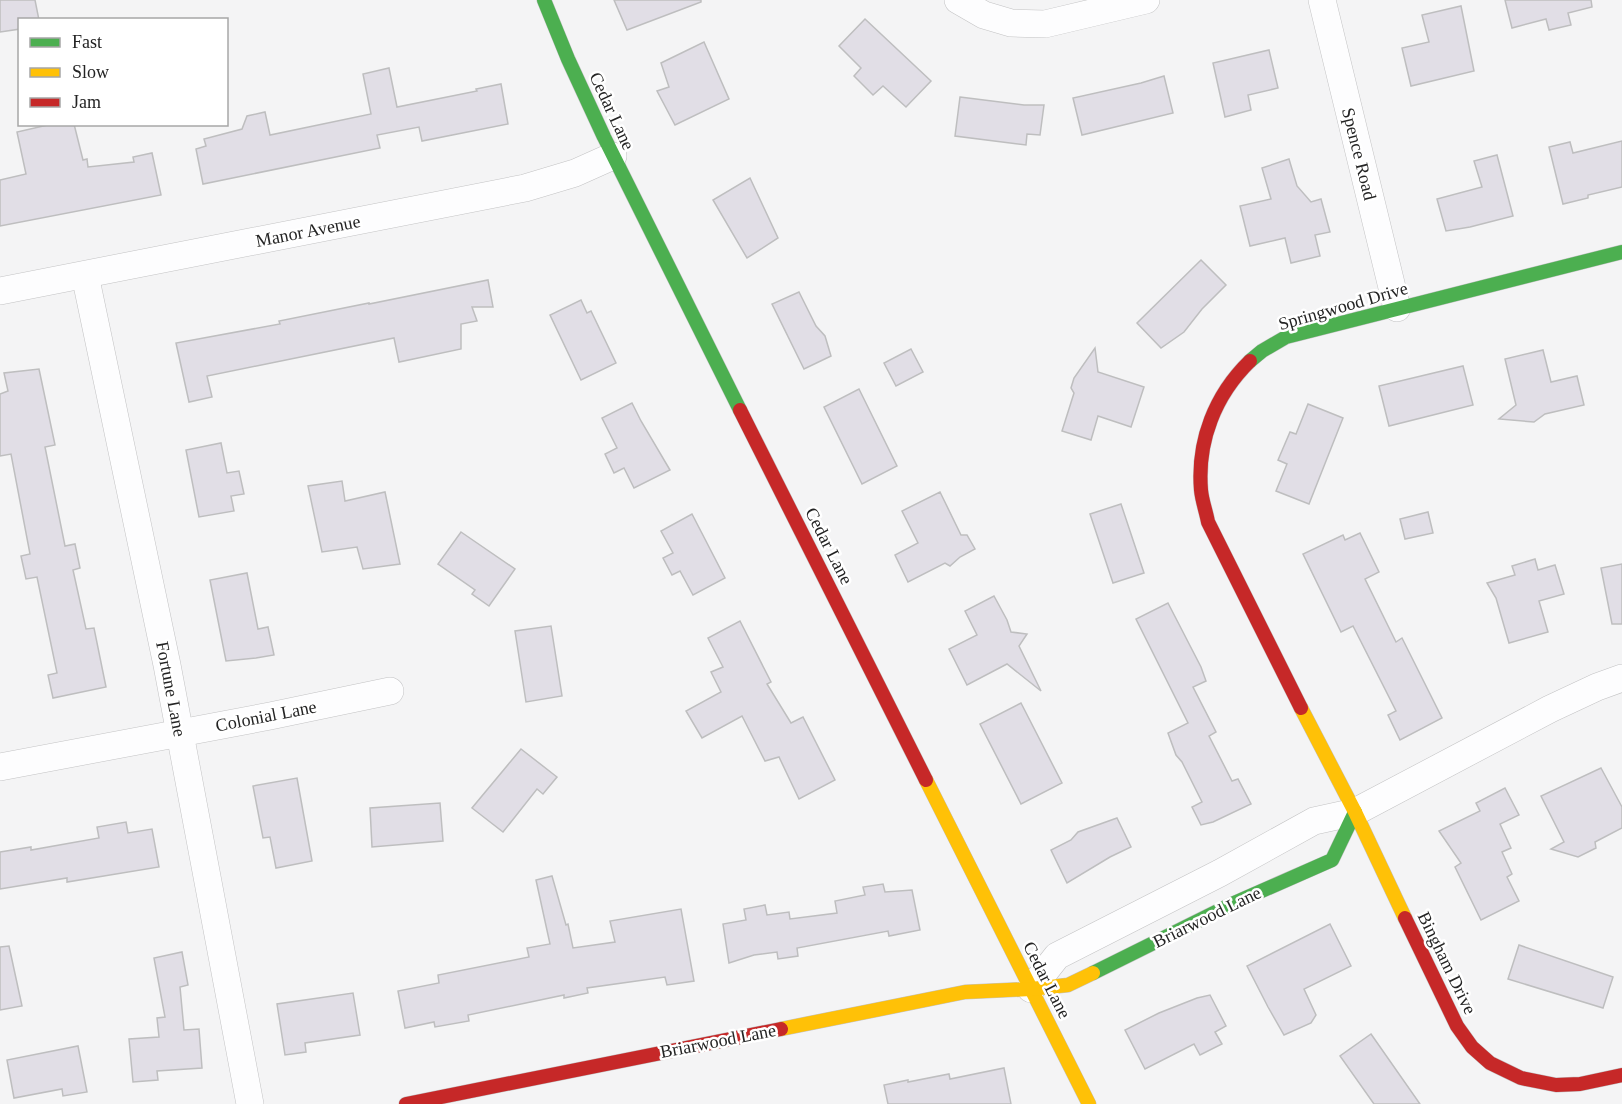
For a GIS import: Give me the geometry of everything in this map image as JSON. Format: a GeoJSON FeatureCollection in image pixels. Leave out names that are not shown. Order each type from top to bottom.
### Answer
{"type":"FeatureCollection","features":[{"type":"Feature","properties":{"kind":"street","name":"Cedar Lane"},"geometry":{"type":"LineString","coordinates":[[544,0],[589,107],[613,156],[1089,1104]]}},
{"type":"Feature","properties":{"kind":"street"},"geometry":{"type":"LineString","coordinates":[[958,0],[984,15],[1011,23],[1045,24],[1146,0]]}},
{"type":"Feature","properties":{"kind":"street","name":"Spence Road"},"geometry":{"type":"LineString","coordinates":[[1322,0],[1397,308]]}},
{"type":"Feature","properties":{"kind":"street","name":"Manor Avenue"},"geometry":{"type":"LineString","coordinates":[[0,291],[525,188],[574,173],[613,156]]}},
{"type":"Feature","properties":{"kind":"street","name":"Springwood Drive"},"geometry":{"type":"LineString","coordinates":[[1355,812],[1290,688],[1208,522],[1201,492],[1200,462],[1205,432],[1217,403],[1233,378],[1255,356],[1286,337],[1622,252]]}},
{"type":"Feature","properties":{"kind":"street","name":"Fortune Lane"},"geometry":{"type":"LineString","coordinates":[[85,275],[180,733],[250,1104]]}},
{"type":"Feature","properties":{"kind":"street","name":"Briarwood Lane"},"geometry":{"type":"LineString","coordinates":[[1031,989],[1057,956],[1220,873],[1314,821],[1355,812],[1550,709],[1622,678]]}},
{"type":"Feature","properties":{"kind":"street","name":"Colonial Lane"},"geometry":{"type":"LineString","coordinates":[[0,767],[390,691]]}},
{"type":"Feature","properties":{"kind":"street","name":"Briarwood Lane"},"geometry":{"type":"LineString","coordinates":[[406,1104],[965,992],[1068,985],[1232,904],[1332,860],[1355,812]]}},
{"type":"Feature","properties":{"kind":"street","name":"Bingham Drive"},"geometry":{"type":"LineString","coordinates":[[1355,812],[1450,1015],[1480,1055],[1504,1072],[1535,1081],[1568,1086],[1622,1075]]}},
{"type":"Feature","properties":{"kind":"building"},"geometry":{"type":"Polygon","coordinates":[[[0,0],[35,0],[39,18],[18,18],[18,29],[0,32],[0,0]]]}},
{"type":"Feature","properties":{"kind":"building"},"geometry":{"type":"Polygon","coordinates":[[[614,0],[701,0],[701,2],[627,30],[614,0]]]}},
{"type":"Feature","properties":{"kind":"building"},"geometry":{"type":"Polygon","coordinates":[[[1505,0],[1591,0],[1592,7],[1568,13],[1571,25],[1549,30],[1546,19],[1512,28],[1505,0]]]}},
{"type":"Feature","properties":{"kind":"building"},"geometry":{"type":"Polygon","coordinates":[[[1461,6],[1474,71],[1411,86],[1402,48],[1429,42],[1422,15],[1461,6]]]}},
{"type":"Feature","properties":{"kind":"building"},"geometry":{"type":"Polygon","coordinates":[[[865,19],[931,81],[906,107],[883,86],[873,95],[854,76],[861,68],[839,46],[865,19]]]}},
{"type":"Feature","properties":{"kind":"building"},"geometry":{"type":"Polygon","coordinates":[[[704,42],[729,99],[675,125],[657,91],[669,87],[661,63],[704,42]]]}},
{"type":"Feature","properties":{"kind":"building"},"geometry":{"type":"Polygon","coordinates":[[[1269,50],[1278,88],[1248,95],[1251,110],[1225,117],[1213,63],[1269,50]]]}},
{"type":"Feature","properties":{"kind":"building"},"geometry":{"type":"Polygon","coordinates":[[[389,68],[397,107],[501,84],[508,124],[422,141],[419,127],[377,135],[380,148],[203,184],[196,149],[206,146],[204,139],[242,129],[247,116],[265,112],[270,135],[371,114],[363,74],[389,68]]]}},
{"type":"Feature","properties":{"kind":"building"},"geometry":{"type":"Polygon","coordinates":[[[1164,76],[1173,113],[1082,135],[1073,98],[1164,76]]]}},
{"type":"Feature","properties":{"kind":"building"},"geometry":{"type":"Polygon","coordinates":[[[960,97],[1024,105],[1044,105],[1040,135],[1027,134],[1026,145],[955,136],[960,97]]]}},
{"type":"Feature","properties":{"kind":"building"},"geometry":{"type":"Polygon","coordinates":[[[43,126],[74,126],[83,160],[87,159],[88,167],[134,162],[133,157],[152,153],[161,195],[0,226],[0,180],[26,174],[17,132],[43,126]]]}},
{"type":"Feature","properties":{"kind":"building"},"geometry":{"type":"Polygon","coordinates":[[[1622,141],[1622,187],[1563,204],[1549,147],[1570,142],[1573,153],[1622,141]]]}},
{"type":"Feature","properties":{"kind":"building"},"geometry":{"type":"Polygon","coordinates":[[[1497,155],[1513,216],[1446,231],[1437,199],[1482,187],[1474,161],[1497,155]]]}},
{"type":"Feature","properties":{"kind":"building"},"geometry":{"type":"Polygon","coordinates":[[[1289,159],[1297,186],[1311,202],[1321,199],[1330,232],[1315,235],[1320,256],[1291,263],[1285,238],[1250,246],[1240,206],[1271,199],[1262,168],[1289,159]]]}},
{"type":"Feature","properties":{"kind":"building"},"geometry":{"type":"Polygon","coordinates":[[[750,178],[778,238],[747,258],[713,200],[750,178]]]}},
{"type":"Feature","properties":{"kind":"building"},"geometry":{"type":"Polygon","coordinates":[[[1201,260],[1226,285],[1202,309],[1184,332],[1161,348],[1137,323],[1201,260]]]}},
{"type":"Feature","properties":{"kind":"building"},"geometry":{"type":"Polygon","coordinates":[[[488,280],[493,307],[472,307],[477,321],[461,324],[461,349],[399,362],[394,338],[207,376],[212,397],[189,402],[176,343],[280,324],[279,321],[488,280]]]}},
{"type":"Feature","properties":{"kind":"building"},"geometry":{"type":"Polygon","coordinates":[[[799,292],[816,326],[825,336],[831,356],[804,369],[772,304],[799,292]]]}},
{"type":"Feature","properties":{"kind":"building"},"geometry":{"type":"Polygon","coordinates":[[[581,300],[587,313],[591,311],[616,363],[581,380],[550,315],[581,300]]]}},
{"type":"Feature","properties":{"kind":"building"},"geometry":{"type":"Polygon","coordinates":[[[1095,348],[1098,372],[1144,387],[1131,427],[1098,416],[1091,440],[1062,431],[1074,393],[1071,388],[1074,378],[1095,348]]]}},
{"type":"Feature","properties":{"kind":"building"},"geometry":{"type":"Polygon","coordinates":[[[911,349],[923,372],[896,386],[884,363],[911,349]]]}},
{"type":"Feature","properties":{"kind":"building"},"geometry":{"type":"Polygon","coordinates":[[[1543,350],[1551,382],[1577,376],[1584,405],[1545,414],[1534,422],[1499,419],[1516,405],[1505,359],[1543,350]]]}},
{"type":"Feature","properties":{"kind":"building"},"geometry":{"type":"Polygon","coordinates":[[[1463,366],[1473,405],[1389,426],[1379,386],[1463,366]]]}},
{"type":"Feature","properties":{"kind":"building"},"geometry":{"type":"Polygon","coordinates":[[[39,369],[55,445],[45,447],[65,546],[75,544],[80,568],[73,570],[86,629],[94,628],[106,687],[53,698],[48,675],[57,673],[37,577],[26,579],[21,556],[30,554],[11,454],[0,456],[0,394],[8,391],[4,373],[39,369]]]}},
{"type":"Feature","properties":{"kind":"building"},"geometry":{"type":"Polygon","coordinates":[[[859,389],[897,466],[862,484],[824,407],[859,389]]]}},
{"type":"Feature","properties":{"kind":"building"},"geometry":{"type":"Polygon","coordinates":[[[632,403],[670,470],[634,488],[624,468],[614,473],[605,454],[617,448],[602,418],[632,403]]]}},
{"type":"Feature","properties":{"kind":"building"},"geometry":{"type":"Polygon","coordinates":[[[1308,404],[1343,418],[1309,504],[1276,491],[1287,464],[1278,460],[1290,432],[1296,434],[1308,404]]]}},
{"type":"Feature","properties":{"kind":"building"},"geometry":{"type":"Polygon","coordinates":[[[221,443],[227,473],[239,471],[244,494],[231,496],[234,511],[199,517],[186,450],[221,443]]]}},
{"type":"Feature","properties":{"kind":"building"},"geometry":{"type":"Polygon","coordinates":[[[342,481],[345,501],[385,492],[400,564],[363,569],[357,547],[322,552],[308,486],[342,481]]]}},
{"type":"Feature","properties":{"kind":"building"},"geometry":{"type":"Polygon","coordinates":[[[940,492],[961,535],[967,535],[975,549],[960,557],[950,566],[945,563],[908,582],[895,555],[918,543],[902,511],[940,492]]]}},
{"type":"Feature","properties":{"kind":"building"},"geometry":{"type":"Polygon","coordinates":[[[1121,504],[1144,573],[1113,583],[1090,514],[1121,504]]]}},
{"type":"Feature","properties":{"kind":"building"},"geometry":{"type":"Polygon","coordinates":[[[1428,512],[1433,533],[1405,539],[1400,519],[1428,512]]]}},
{"type":"Feature","properties":{"kind":"building"},"geometry":{"type":"Polygon","coordinates":[[[692,514],[725,578],[693,595],[680,571],[672,575],[663,558],[673,553],[661,531],[692,514]]]}},
{"type":"Feature","properties":{"kind":"building"},"geometry":{"type":"Polygon","coordinates":[[[461,532],[515,569],[489,606],[472,594],[475,590],[438,564],[461,532]]]}},
{"type":"Feature","properties":{"kind":"building"},"geometry":{"type":"Polygon","coordinates":[[[1360,533],[1379,572],[1365,579],[1396,642],[1402,638],[1442,718],[1400,740],[1388,715],[1396,711],[1353,626],[1341,632],[1303,554],[1343,535],[1345,540],[1360,533]]]}},
{"type":"Feature","properties":{"kind":"building"},"geometry":{"type":"Polygon","coordinates":[[[1535,559],[1538,570],[1555,565],[1564,594],[1539,601],[1548,632],[1509,643],[1496,598],[1487,583],[1515,575],[1512,566],[1535,559]]]}},
{"type":"Feature","properties":{"kind":"building"},"geometry":{"type":"Polygon","coordinates":[[[1622,564],[1622,624],[1612,624],[1601,568],[1622,564]]]}},
{"type":"Feature","properties":{"kind":"building"},"geometry":{"type":"Polygon","coordinates":[[[247,573],[258,629],[268,627],[274,655],[226,661],[210,580],[247,573]]]}},
{"type":"Feature","properties":{"kind":"building"},"geometry":{"type":"Polygon","coordinates":[[[994,596],[1011,632],[1027,634],[1019,646],[1041,691],[1007,664],[967,685],[949,649],[977,635],[965,611],[994,596]]]}},
{"type":"Feature","properties":{"kind":"building"},"geometry":{"type":"Polygon","coordinates":[[[1168,603],[1206,681],[1193,687],[1216,732],[1209,736],[1232,781],[1238,779],[1251,804],[1213,822],[1201,825],[1192,807],[1202,802],[1182,762],[1176,755],[1168,733],[1188,723],[1136,619],[1168,603]]]}},
{"type":"Feature","properties":{"kind":"building"},"geometry":{"type":"Polygon","coordinates":[[[740,621],[771,682],[767,684],[791,723],[803,717],[835,780],[799,799],[779,757],[765,761],[742,716],[702,738],[686,711],[721,692],[711,672],[723,667],[708,638],[740,621]]]}},
{"type":"Feature","properties":{"kind":"building"},"geometry":{"type":"Polygon","coordinates":[[[551,626],[562,696],[526,702],[515,631],[551,626]]]}},
{"type":"Feature","properties":{"kind":"building"},"geometry":{"type":"Polygon","coordinates":[[[1021,703],[1062,783],[1021,804],[980,724],[1021,703]]]}},
{"type":"Feature","properties":{"kind":"building"},"geometry":{"type":"Polygon","coordinates":[[[521,749],[557,777],[543,794],[537,789],[503,832],[472,808],[521,749]]]}},
{"type":"Feature","properties":{"kind":"building"},"geometry":{"type":"Polygon","coordinates":[[[1601,768],[1622,807],[1622,828],[1595,842],[1596,848],[1578,857],[1551,849],[1564,842],[1541,796],[1601,768]]]}},
{"type":"Feature","properties":{"kind":"building"},"geometry":{"type":"Polygon","coordinates":[[[297,778],[312,861],[276,868],[270,837],[263,838],[253,786],[297,778]]]}},
{"type":"Feature","properties":{"kind":"building"},"geometry":{"type":"Polygon","coordinates":[[[1505,788],[1519,815],[1500,824],[1511,848],[1502,852],[1512,874],[1507,877],[1519,901],[1481,920],[1455,867],[1461,863],[1439,831],[1480,811],[1476,803],[1505,788]]]}},
{"type":"Feature","properties":{"kind":"building"},"geometry":{"type":"Polygon","coordinates":[[[440,803],[443,841],[372,847],[370,808],[440,803]]]}},
{"type":"Feature","properties":{"kind":"building"},"geometry":{"type":"Polygon","coordinates":[[[1117,818],[1131,847],[1067,883],[1051,850],[1071,840],[1078,832],[1117,818]]]}},
{"type":"Feature","properties":{"kind":"building"},"geometry":{"type":"Polygon","coordinates":[[[126,822],[128,833],[152,829],[159,867],[67,882],[67,878],[0,889],[0,852],[31,847],[31,850],[99,838],[97,827],[126,822]]]}},
{"type":"Feature","properties":{"kind":"building"},"geometry":{"type":"Polygon","coordinates":[[[552,876],[566,925],[568,924],[573,948],[615,942],[610,921],[681,909],[694,981],[667,985],[665,977],[587,988],[588,993],[564,998],[564,995],[468,1015],[469,1021],[435,1027],[434,1022],[405,1028],[398,991],[439,983],[438,975],[529,957],[527,948],[550,944],[536,880],[552,876]]]}},
{"type":"Feature","properties":{"kind":"building"},"geometry":{"type":"Polygon","coordinates":[[[883,884],[885,892],[912,890],[920,930],[889,936],[888,931],[797,948],[798,956],[778,959],[777,952],[754,955],[729,963],[723,924],[746,920],[744,909],[765,905],[767,915],[789,912],[790,919],[837,913],[835,901],[865,895],[863,887],[883,884]]]}},
{"type":"Feature","properties":{"kind":"building"},"geometry":{"type":"Polygon","coordinates":[[[1330,924],[1351,966],[1304,989],[1316,1015],[1311,1023],[1284,1035],[1247,966],[1330,924]]]}},
{"type":"Feature","properties":{"kind":"building"},"geometry":{"type":"Polygon","coordinates":[[[1519,945],[1613,977],[1603,1008],[1508,979],[1519,945]]]}},
{"type":"Feature","properties":{"kind":"building"},"geometry":{"type":"Polygon","coordinates":[[[9,946],[22,1006],[0,1010],[0,947],[9,946]]]}},
{"type":"Feature","properties":{"kind":"building"},"geometry":{"type":"Polygon","coordinates":[[[182,952],[188,985],[180,987],[184,1030],[199,1029],[202,1068],[157,1071],[158,1080],[133,1082],[129,1039],[159,1037],[157,1018],[165,1017],[154,958],[182,952]]]}},
{"type":"Feature","properties":{"kind":"building"},"geometry":{"type":"Polygon","coordinates":[[[353,993],[360,1035],[305,1043],[306,1052],[285,1055],[277,1004],[353,993]]]}},
{"type":"Feature","properties":{"kind":"building"},"geometry":{"type":"Polygon","coordinates":[[[1210,995],[1226,1026],[1215,1032],[1222,1044],[1200,1055],[1194,1044],[1145,1069],[1125,1030],[1159,1013],[1210,995]]]}},
{"type":"Feature","properties":{"kind":"building"},"geometry":{"type":"Polygon","coordinates":[[[1371,1034],[1420,1104],[1374,1104],[1340,1056],[1371,1034]]]}},
{"type":"Feature","properties":{"kind":"building"},"geometry":{"type":"Polygon","coordinates":[[[78,1046],[87,1092],[63,1096],[62,1089],[14,1098],[7,1060],[78,1046]]]}},
{"type":"Feature","properties":{"kind":"building"},"geometry":{"type":"Polygon","coordinates":[[[1004,1068],[1011,1104],[888,1104],[884,1085],[949,1074],[950,1079],[1004,1068]]]}},
{"type":"Feature","properties":{"kind":"traffic: fast"},"geometry":{"type":"LineString","coordinates":[[544,0],[604,137],[740,410]]}},
{"type":"Feature","properties":{"kind":"traffic: fast"},"geometry":{"type":"LineString","coordinates":[[1250,361],[1286,337],[1622,252]]}},
{"type":"Feature","properties":{"kind":"traffic: fast"},"geometry":{"type":"LineString","coordinates":[[1093,973],[1232,904],[1332,860],[1355,812]]}},
{"type":"Feature","properties":{"kind":"traffic: slow"},"geometry":{"type":"LineString","coordinates":[[1301,708],[1355,812],[1405,918]]}},
{"type":"Feature","properties":{"kind":"traffic: slow"},"geometry":{"type":"LineString","coordinates":[[926,780],[1089,1104]]}},
{"type":"Feature","properties":{"kind":"traffic: slow"},"geometry":{"type":"LineString","coordinates":[[781,1029],[965,992],[1068,985],[1093,973]]}},
{"type":"Feature","properties":{"kind":"traffic: jam"},"geometry":{"type":"LineString","coordinates":[[1250,361],[1227,389],[1211,420],[1202,454],[1202,494],[1208,522],[1301,708]]}},
{"type":"Feature","properties":{"kind":"traffic: jam"},"geometry":{"type":"LineString","coordinates":[[740,410],[926,780]]}},
{"type":"Feature","properties":{"kind":"traffic: jam"},"geometry":{"type":"LineString","coordinates":[[1405,918],[1457,1026],[1472,1047],[1490,1063],[1521,1078],[1556,1085],[1580,1084],[1622,1075]]}},
{"type":"Feature","properties":{"kind":"traffic: jam"},"geometry":{"type":"LineString","coordinates":[[406,1104],[781,1029]]}}]}
